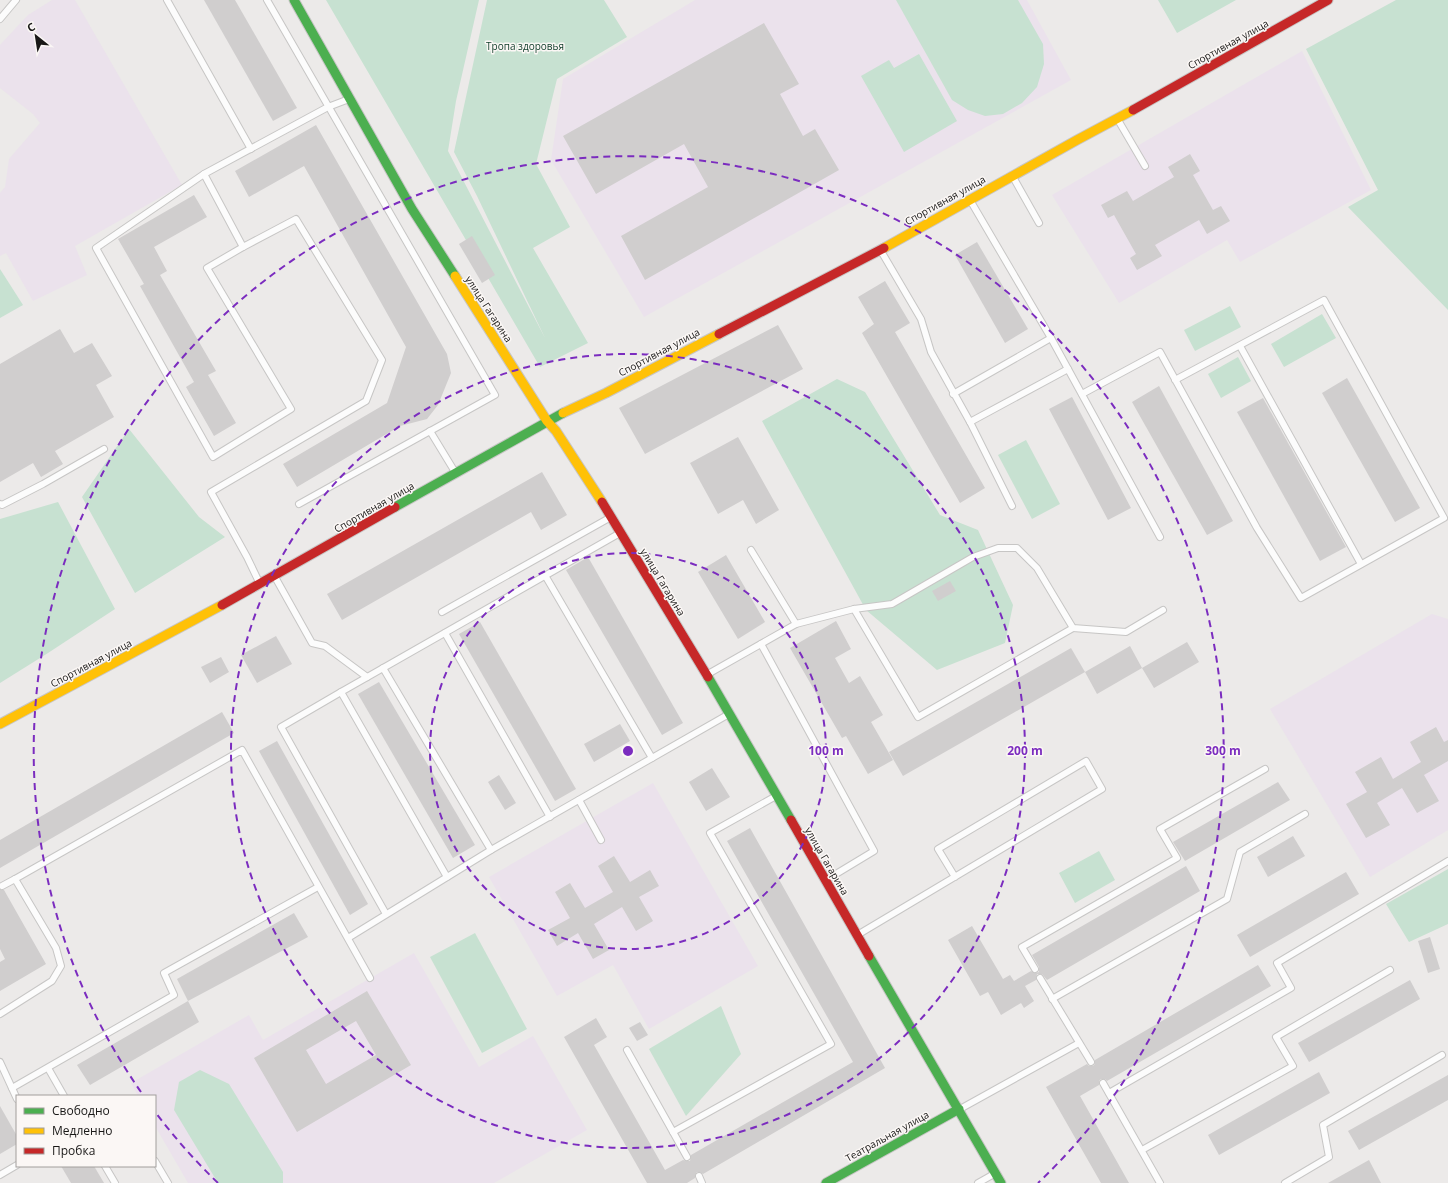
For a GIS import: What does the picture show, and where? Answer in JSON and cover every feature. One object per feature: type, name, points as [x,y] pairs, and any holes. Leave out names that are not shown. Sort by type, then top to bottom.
[{"type":"street","name":"улица Гагарина","points":[[294,0],[412,209],[611,517],[707,675],[1001,1183]]},
{"type":"street","name":"Спортивная улица","points":[[0,724],[187,625],[548,421],[606,393],[880,250],[1118,119],[1328,0]]},
{"type":"street","name":"Театральная улица","points":[[826,1183],[959,1109]]},
{"type":"lane","points":[[0,19],[16,0]]},
{"type":"lane","points":[[167,0],[251,149]]},
{"type":"lane","points":[[267,0],[495,395],[299,504]]},
{"type":"lane","points":[[260,584],[247,557],[211,492],[366,401],[382,360],[296,219],[243,247],[207,268],[291,410],[213,457],[96,248],[204,174],[328,107],[349,99]]},
{"type":"lane","points":[[1118,119],[1145,166]]},
{"type":"lane","points":[[204,174],[243,247]]},
{"type":"lane","points":[[1012,176],[1039,223]]},
{"type":"lane","points":[[969,200],[1051,338],[1160,537]]},
{"type":"lane","points":[[880,250],[921,319],[931,352],[953,394],[970,422],[1012,506]]},
{"type":"lane","points":[[1082,394],[1160,352],[1175,380],[1258,528],[1301,598],[1444,518],[1324,300],[1175,380]]},
{"type":"lane","points":[[953,394],[1051,338]]},
{"type":"lane","points":[[1240,346],[1361,564]]},
{"type":"lane","points":[[970,422],[1068,369]]},
{"type":"lane","points":[[430,431],[456,473]]},
{"type":"lane","points":[[0,504],[2,505],[43,484],[104,449]]},
{"type":"lane","points":[[442,612],[611,517]]},
{"type":"lane","points":[[386,914],[281,727],[621,533]]},
{"type":"lane","points":[[707,675],[796,624],[854,609],[892,604],[973,557],[998,548],[1017,548],[1037,568],[1073,628]]},
{"type":"lane","points":[[751,550],[796,624]]},
{"type":"lane","points":[[274,576],[312,643],[325,646],[367,677]]},
{"type":"lane","points":[[546,577],[652,758]]},
{"type":"lane","points":[[854,609],[918,716],[1073,628],[1126,632],[1163,610]]},
{"type":"lane","points":[[445,633],[550,817]]},
{"type":"lane","points":[[761,644],[874,851],[826,881]]},
{"type":"lane","points":[[383,668],[491,850]]},
{"type":"lane","points":[[341,692],[447,877]]},
{"type":"lane","points":[[348,938],[491,850],[729,714]]},
{"type":"lane","points":[[2,886],[242,750],[370,978]]},
{"type":"lane","points":[[857,935],[955,877],[1102,789],[1086,761],[938,849],[955,877]]},
{"type":"lane","points":[[1035,969],[1022,947],[1177,858],[1160,828],[1265,769]]},
{"type":"lane","points":[[673,1132],[831,1044],[710,833],[776,796]]},
{"type":"lane","points":[[579,800],[601,840]]},
{"type":"lane","points":[[1052,999],[1227,899],[1240,852],[1305,814]]},
{"type":"lane","points":[[1109,1093],[1291,988],[1277,963],[1448,862]]},
{"type":"lane","points":[[0,1014],[52,981],[61,966],[56,948],[15,879]]},
{"type":"lane","points":[[12,1088],[174,995],[164,973],[318,887]]},
{"type":"lane","points":[[1142,1150],[1293,1066],[1276,1037],[1390,970]]},
{"type":"lane","points":[[1040,978],[1091,1062]]},
{"type":"lane","points":[[959,1109],[1080,1043]]},
{"type":"lane","points":[[627,1050],[687,1157]]},
{"type":"lane","points":[[1285,1183],[1329,1157],[1323,1125],[1442,1054]]},
{"type":"lane","points":[[0,1062],[16,1097]]},
{"type":"lane","points":[[48,1068],[63,1095]]},
{"type":"lane","points":[[1103,1083],[1160,1183]]},
{"type":"lane","points":[[156,1163],[168,1183]]},
{"type":"lane","points":[[0,1175],[16,1166]]},
{"type":"lane","points":[[106,1167],[115,1183]]},
{"type":"lane","points":[[978,1183],[996,1173]]},
{"type":"lane","points":[[699,1176],[702,1183]]},
{"type":"shaded area","points":[[52,0],[75,0],[182,185],[75,246],[87,275],[33,301],[6,253],[0,256],[0,193],[5,187],[9,159],[40,123],[33,114],[0,88],[0,45],[28,15]]},
{"type":"shaded area","points":[[695,0],[1027,0],[1071,80],[644,317],[551,160],[563,79]]},
{"type":"shaded area","points":[[1302,51],[1371,190],[1240,262],[1227,240],[1119,303],[1052,195]]},
{"type":"shaded area","points":[[1432,614],[1448,619],[1448,830],[1370,877],[1270,709]]},
{"type":"shaded area","points":[[653,783],[758,966],[649,1029],[613,965],[557,996],[489,877]]},
{"type":"shaded area","points":[[414,953],[479,1067],[533,1036],[587,1130],[494,1183],[188,1183],[156,1128],[156,1095],[137,1095],[131,1083],[249,1015],[263,1040]]},
{"type":"green space","name":"Тропа здоровья","points":[[326,0],[479,0],[456,101],[448,151],[545,338],[477,196],[454,152],[487,0],[604,0],[627,37],[557,79],[536,164],[570,227],[533,248],[588,343],[540,367]]},
{"type":"green space","points":[[896,0],[1018,0],[1043,44],[1044,64],[1037,87],[1022,103],[1003,114],[985,116],[968,110],[952,100]]},
{"type":"green space","points":[[1158,0],[1236,0],[1177,33]]},
{"type":"green space","points":[[1396,0],[1448,0],[1448,310],[1348,207],[1378,190],[1306,49]]},
{"type":"green space","points":[[919,54],[957,121],[904,152],[861,76],[889,60],[894,68]]},
{"type":"green space","points":[[0,269],[23,305],[0,318]]},
{"type":"green space","points":[[1230,306],[1241,327],[1195,351],[1184,330]]},
{"type":"green space","points":[[1322,314],[1336,338],[1284,367],[1271,344]]},
{"type":"green space","points":[[1238,357],[1251,381],[1221,398],[1208,374]]},
{"type":"green space","points":[[837,379],[865,392],[940,515],[978,530],[1013,605],[1005,643],[937,670],[866,610],[762,421]]},
{"type":"green space","points":[[129,429],[199,517],[225,537],[135,593],[82,497]]},
{"type":"green space","points":[[1026,440],[1060,504],[1032,519],[998,455]]},
{"type":"green space","points":[[58,502],[115,609],[0,683],[0,519]]},
{"type":"green space","points":[[1099,851],[1115,880],[1075,903],[1059,873]]},
{"type":"green space","points":[[1448,869],[1448,924],[1409,942],[1386,904]]},
{"type":"green space","points":[[475,933],[527,1029],[482,1053],[430,957]]},
{"type":"green space","points":[[721,1006],[741,1054],[686,1116],[649,1049]]},
{"type":"green space","points":[[200,1070],[229,1084],[283,1172],[283,1183],[218,1183],[174,1110],[179,1082]]},
{"type":"building","points":[[204,0],[235,0],[297,108],[273,121]]},
{"type":"building","points":[[764,23],[799,84],[780,94],[803,136],[815,129],[839,170],[645,280],[621,236],[708,187],[684,144],[596,194],[563,136]]},
{"type":"building","points":[[316,125],[447,354],[451,373],[438,405],[427,419],[400,426],[297,487],[283,464],[387,403],[406,347],[304,166],[249,197],[235,171]]},
{"type":"building","points":[[1190,154],[1200,171],[1193,175],[1213,210],[1221,206],[1230,221],[1207,234],[1199,220],[1155,245],[1162,256],[1137,270],[1130,258],[1136,254],[1114,215],[1108,218],[1101,205],[1127,191],[1133,201],[1174,177],[1168,167]]},
{"type":"building","points":[[194,195],[207,217],[154,247],[167,271],[160,275],[216,371],[208,375],[236,423],[214,436],[186,387],[194,382],[140,286],[144,284],[118,239]]},
{"type":"building","points":[[472,236],[495,275],[482,283],[459,244]]},
{"type":"building","points":[[977,242],[1028,329],[1005,343],[955,255]]},
{"type":"building","points":[[885,281],[910,323],[895,332],[985,488],[960,503],[862,333],[874,324],[858,297]]},
{"type":"building","points":[[778,325],[803,369],[645,454],[619,408]]},
{"type":"building","points":[[60,329],[74,353],[92,343],[112,376],[96,385],[114,417],[55,451],[63,464],[41,477],[33,463],[0,482],[0,364]]},
{"type":"building","points":[[1347,378],[1420,508],[1395,522],[1322,393]]},
{"type":"building","points":[[1159,386],[1233,521],[1207,535],[1132,402]]},
{"type":"building","points":[[1072,397],[1131,508],[1108,520],[1049,409]]},
{"type":"building","points":[[1263,398],[1346,547],[1320,561],[1237,412]]},
{"type":"building","points":[[738,437],[779,510],[756,524],[743,500],[718,514],[690,463]]},
{"type":"building","points":[[542,472],[567,515],[541,530],[531,512],[342,620],[327,594]]},
{"type":"building","points":[[726,555],[765,622],[738,639],[698,572]]},
{"type":"building","points":[[588,557],[683,723],[662,735],[566,570]]},
{"type":"building","points":[[950,581],[956,591],[938,601],[932,591]]},
{"type":"building","points":[[836,621],[851,649],[835,658],[849,683],[860,676],[883,715],[871,722],[893,760],[868,774],[846,736],[842,738],[790,648]]},
{"type":"building","points":[[480,622],[576,789],[555,801],[459,634]]},
{"type":"building","points":[[276,636],[292,664],[257,683],[241,655]]},
{"type":"building","points":[[1187,642],[1199,662],[1154,688],[1142,668]]},
{"type":"building","points":[[1130,646],[1142,668],[1097,694],[1085,672]]},
{"type":"building","points":[[1071,648],[1085,672],[903,776],[889,752]]},
{"type":"building","points":[[221,657],[229,672],[210,683],[201,667]]},
{"type":"building","points":[[379,682],[475,845],[453,858],[358,694]]},
{"type":"building","points":[[222,712],[234,733],[0,868],[0,840]]},
{"type":"building","points":[[620,724],[630,741],[594,762],[584,744]]},
{"type":"building","points":[[1436,727],[1444,742],[1448,740],[1448,761],[1424,775],[1439,801],[1417,813],[1402,788],[1377,803],[1390,825],[1366,838],[1346,804],[1367,792],[1355,772],[1381,757],[1393,779],[1421,762],[1410,742]]},
{"type":"building","points":[[277,741],[368,904],[350,915],[259,751]]},
{"type":"building","points":[[712,768],[730,797],[706,811],[689,782]]},
{"type":"building","points":[[499,775],[516,803],[505,810],[488,782]]},
{"type":"building","points":[[1278,782],[1290,800],[1185,861],[1173,842]]},
{"type":"building","points":[[750,828],[885,1068],[703,1174],[697,1172],[695,1178],[687,1183],[647,1183],[564,1037],[596,1018],[607,1037],[594,1045],[665,1170],[683,1160],[690,1161],[691,1155],[853,1062],[727,841]]},
{"type":"building","points":[[1293,836],[1305,856],[1268,877],[1257,857]]},
{"type":"building","points":[[614,856],[630,882],[650,870],[659,886],[639,897],[653,921],[636,931],[622,907],[594,924],[609,950],[593,959],[578,933],[557,946],[548,930],[570,918],[555,892],[570,883],[585,908],[613,892],[598,866]]},
{"type":"building","points":[[1186,866],[1200,891],[1047,980],[1042,974],[1037,974],[1036,980],[1025,986],[1034,1001],[1024,1008],[1021,1003],[1001,1015],[988,992],[980,996],[948,940],[972,926],[1003,979],[1010,975],[1014,981],[1031,971],[1035,973],[1039,972],[1039,967],[1032,955]]},
{"type":"building","points":[[1346,872],[1359,894],[1250,957],[1237,935]]},
{"type":"building","points":[[0,890],[4,890],[46,964],[0,991],[0,962],[5,959],[0,949]]},
{"type":"building","points":[[294,913],[308,937],[188,1001],[177,979]]},
{"type":"building","points":[[1430,937],[1440,969],[1428,973],[1418,941]]},
{"type":"building","points":[[1258,965],[1271,986],[1107,1081],[1105,1079],[1101,1079],[1099,1081],[1099,1085],[1080,1096],[1129,1183],[1101,1183],[1046,1087],[1087,1064],[1089,1066],[1093,1066],[1095,1064],[1095,1060]]},
{"type":"building","points":[[1410,980],[1420,999],[1309,1062],[1298,1043]]},
{"type":"building","points":[[367,991],[411,1065],[297,1132],[254,1058]],"holes":[[[356,1021],[376,1055],[326,1084],[306,1050]]]},
{"type":"building","points":[[188,1001],[199,1022],[90,1085],[77,1065]]},
{"type":"building","points":[[640,1022],[648,1035],[637,1041],[629,1028]]},
{"type":"building","points":[[1319,1072],[1330,1093],[1219,1155],[1208,1135]]},
{"type":"building","points":[[1448,1075],[1448,1100],[1359,1150],[1348,1131]]},
{"type":"building","points":[[0,1106],[16,1134],[16,1145],[0,1154]]},
{"type":"building","points":[[1369,1160],[1381,1183],[1328,1183]]},
{"type":"building","points":[[62,1167],[95,1167],[104,1183],[71,1183]]},
{"type":"traffic: fast","points":[[294,0],[412,209],[455,276]]},
{"type":"traffic: fast","points":[[395,507],[563,413]]},
{"type":"traffic: fast","points":[[708,677],[791,820]]},
{"type":"traffic: fast","points":[[869,956],[1001,1183]]},
{"type":"traffic: fast","points":[[826,1183],[959,1109]]},
{"type":"traffic: slow","points":[[884,248],[1133,110]]},
{"type":"traffic: slow","points":[[455,276],[547,421],[556,431],[602,502]]},
{"type":"traffic: slow","points":[[563,413],[606,393],[719,334]]},
{"type":"traffic: slow","points":[[0,724],[222,605]]},
{"type":"traffic: jam","points":[[1133,110],[1328,0]]},
{"type":"traffic: jam","points":[[719,334],[884,248]]},
{"type":"traffic: jam","points":[[602,502],[708,677]]},
{"type":"traffic: jam","points":[[222,605],[395,507]]},
{"type":"traffic: jam","points":[[791,820],[869,956]]}]
